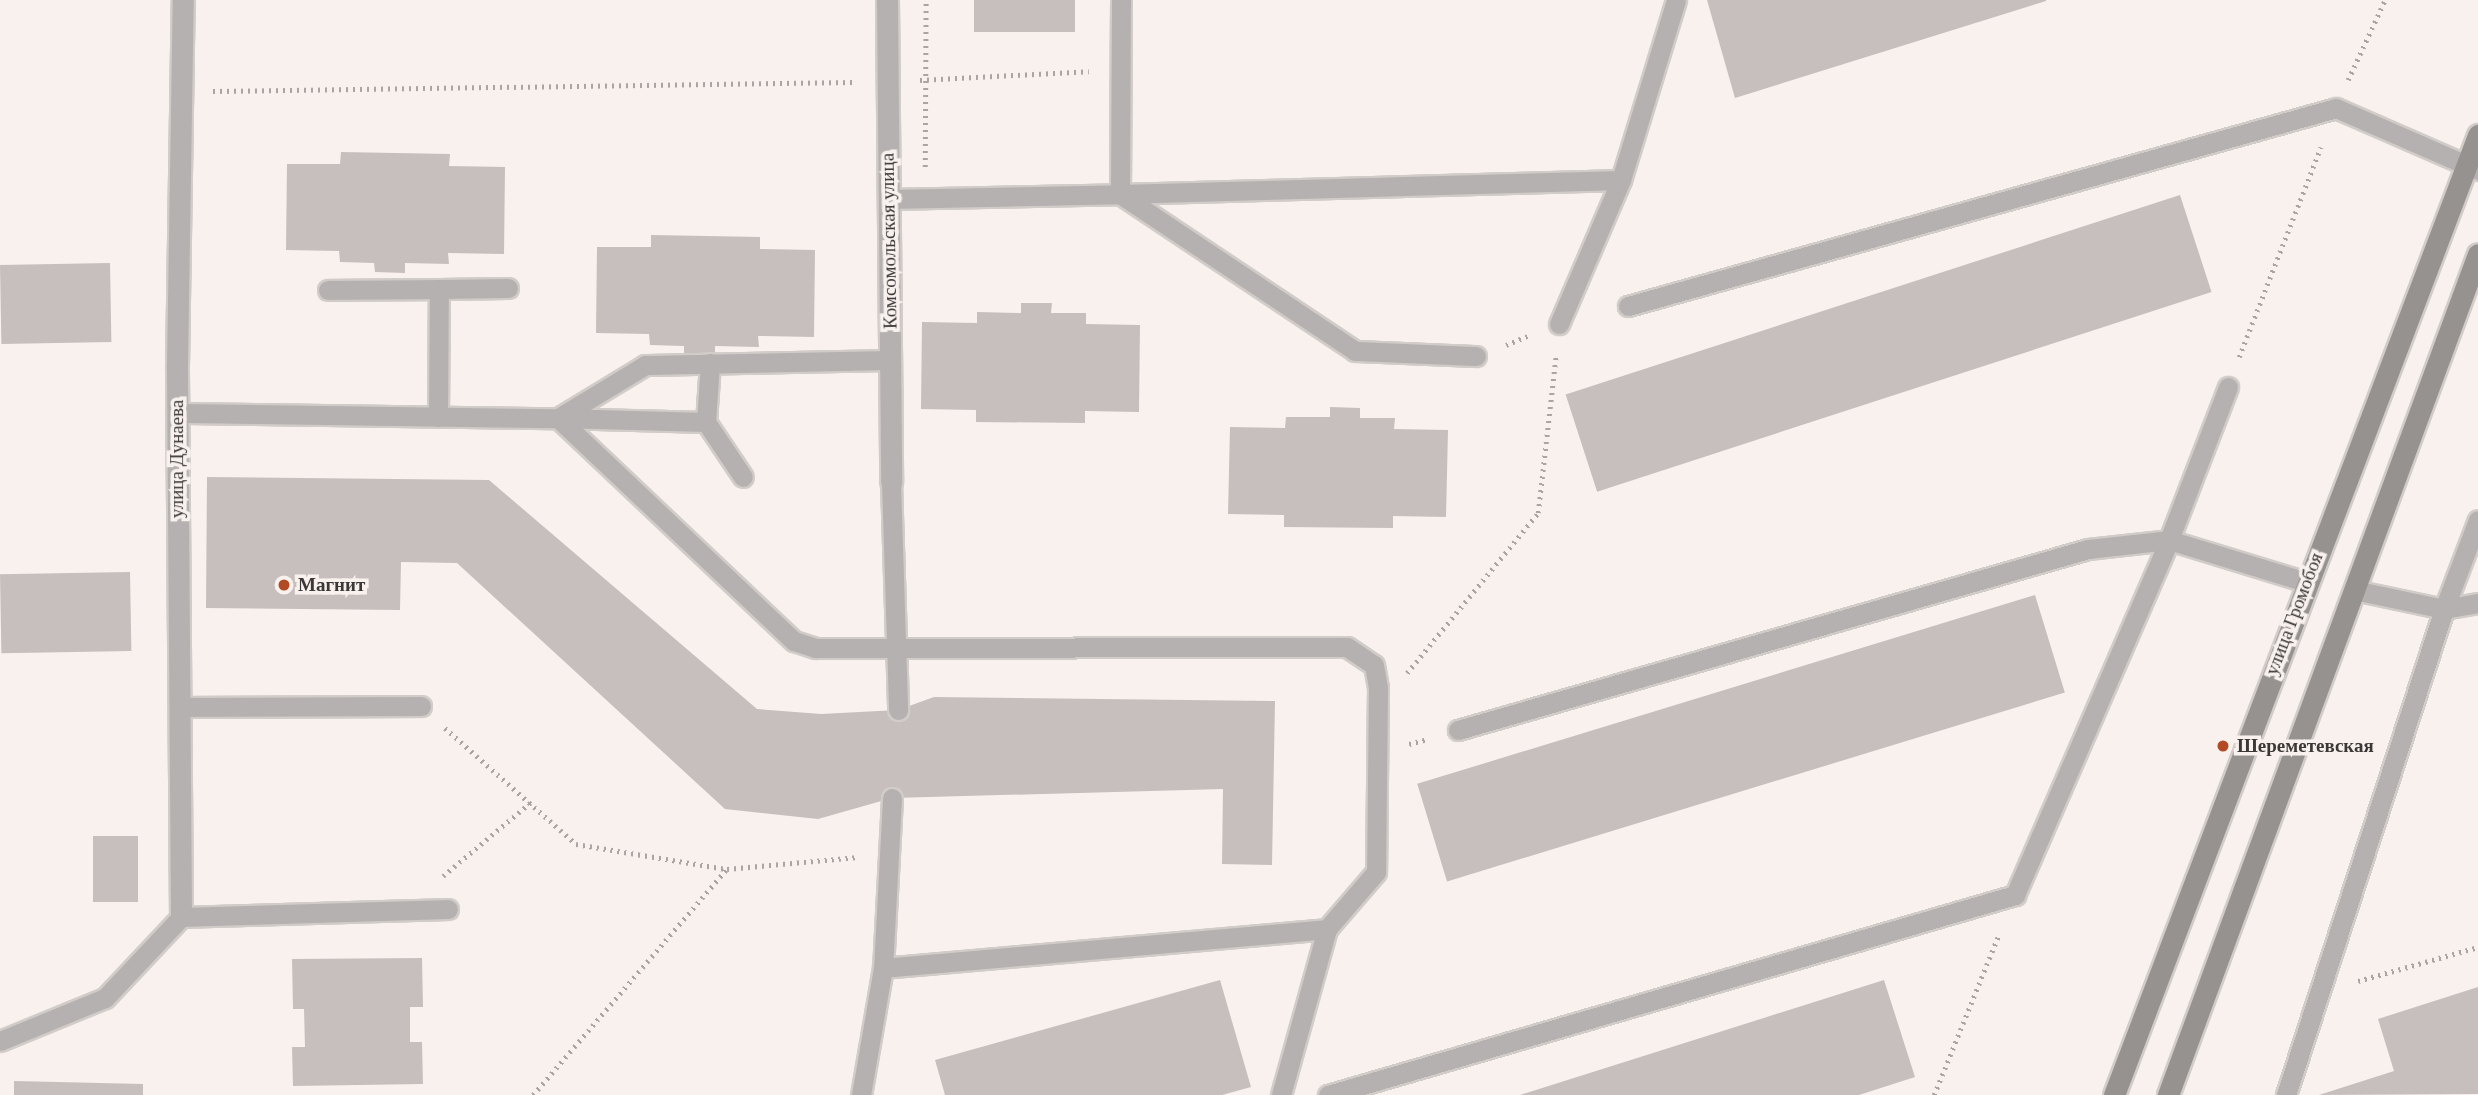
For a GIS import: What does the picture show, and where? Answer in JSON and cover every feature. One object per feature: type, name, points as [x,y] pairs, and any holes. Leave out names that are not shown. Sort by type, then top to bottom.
[{"type":"main road","name":"улица Громобоя","points":[[2114,1095],[2306,582],[2472,167],[2478,135]]},
{"type":"main road","points":[[2168,1095],[2478,254]]},
{"type":"street","name":"улица Дунаева","points":[[181,917],[178,413],[184,91],[183,0]]},
{"type":"street","name":"Комсомольская улица","points":[[887,0],[891,482]]},
{"type":"lane","points":[[1120,194],[1121,0]]},
{"type":"lane","points":[[1559,324],[1621,180],[1676,0]]},
{"type":"lane","points":[[1628,306],[2336,108],[2472,167]]},
{"type":"lane","points":[[888,199],[1621,180]]},
{"type":"lane","points":[[1120,194],[1355,351],[1475,356]]},
{"type":"lane","points":[[328,289],[508,288]]},
{"type":"lane","points":[[438,417],[439,289]]},
{"type":"lane","points":[[558,418],[645,365],[891,360]]},
{"type":"lane","points":[[710,363],[706,422],[743,477]]},
{"type":"lane","points":[[1328,1095],[2015,895],[2169,540],[2228,387]]},
{"type":"lane","points":[[178,413],[706,422]]},
{"type":"lane","points":[[558,418],[794,641],[816,648],[1347,647],[1374,665],[1378,709],[1376,872],[1327,929],[1281,1095]]},
{"type":"lane","points":[[891,482],[898,709]]},
{"type":"lane","points":[[2286,1095],[2444,609],[2478,520]]},
{"type":"lane","points":[[1458,730],[2088,550],[2169,540],[2306,582]]},
{"type":"lane","points":[[2354,590],[2444,609],[2478,603]]},
{"type":"lane","points":[[179,707],[421,706]]},
{"type":"lane","points":[[861,1095],[883,968],[892,854],[892,798]]},
{"type":"lane","points":[[0,1041],[105,998],[181,917],[448,909]]},
{"type":"lane","points":[[883,968],[1327,929]]},
{"type":"path","points":[[925,200],[926,0]]},
{"type":"path","points":[[2228,387],[2336,108],[2385,0]]},
{"type":"path","points":[[184,91],[887,82],[1119,69]]},
{"type":"path","points":[[1378,709],[1538,513],[1559,324],[1475,356]]},
{"type":"path","points":[[421,706],[576,844],[727,869],[892,854]]},
{"type":"path","points":[[1378,752],[1458,730]]},
{"type":"path","points":[[402,910],[530,803]]},
{"type":"path","points":[[533,1095],[727,869]]},
{"type":"path","points":[[1934,1095],[2015,895]]},
{"type":"path","points":[[2320,990],[2478,947]]},
{"type":"building","points":[[974,0],[1075,0],[1075,32],[974,32]]},
{"type":"building","points":[[1707,0],[2046,0],[2046,1],[1735,98]]},
{"type":"building","points":[[341,152],[450,154],[449,166],[505,167],[504,254],[448,253],[449,264],[405,263],[405,273],[375,272],[374,263],[340,262],[339,251],[286,250],[287,164],[340,164]]},
{"type":"building","points":[[2180,195],[2212,292],[1597,492],[1566,395]]},
{"type":"building","points":[[651,235],[760,237],[760,249],[815,250],[814,337],[758,336],[759,347],[715,346],[715,356],[684,355],[684,346],[650,345],[649,334],[596,333],[597,247],[651,247]]},
{"type":"building","points":[[110,263],[111,342],[1,344],[0,265]]},
{"type":"building","points":[[1021,303],[1052,303],[1051,313],[1086,313],[1086,324],[1140,325],[1139,412],[1085,411],[1085,423],[976,422],[976,410],[921,409],[922,322],[977,323],[977,312],[1021,313]]},
{"type":"building","points":[[1330,407],[1360,408],[1360,418],[1395,418],[1394,429],[1448,430],[1446,517],[1393,516],[1393,528],[1284,527],[1284,515],[1228,514],[1230,427],[1285,428],[1286,417],[1330,417]]},
{"type":"building","points":[[207,477],[489,480],[757,709],[821,714],[898,710],[934,697],[1275,701],[1272,865],[1222,864],[1223,789],[892,798],[818,819],[725,809],[457,563],[401,562],[400,610],[206,608]]},
{"type":"building","points":[[130,572],[131,651],[1,653],[0,574]]},
{"type":"building","points":[[2035,595],[2065,693],[1447,881],[1417,784]]},
{"type":"building","points":[[93,836],[138,836],[138,902],[93,902]]},
{"type":"building","points":[[422,958],[423,1007],[410,1007],[410,1042],[422,1042],[423,1084],[293,1086],[292,1047],[305,1047],[304,1009],[293,1009],[292,959]]},
{"type":"building","points":[[1220,980],[1251,1087],[1222,1095],[945,1095],[935,1060]]},
{"type":"building","points":[[1884,980],[1915,1077],[1859,1095],[1520,1095]]},
{"type":"building","points":[[2478,987],[2478,1094],[2319,1095],[2394,1071],[2378,1019]]},
{"type":"building","points":[[14,1081],[143,1084],[143,1095],[14,1095]]},
{"type":"place","name":"Магнит","points":[[284,585]]},
{"type":"place","name":"Шереметевская","points":[[2223,746]]}]
